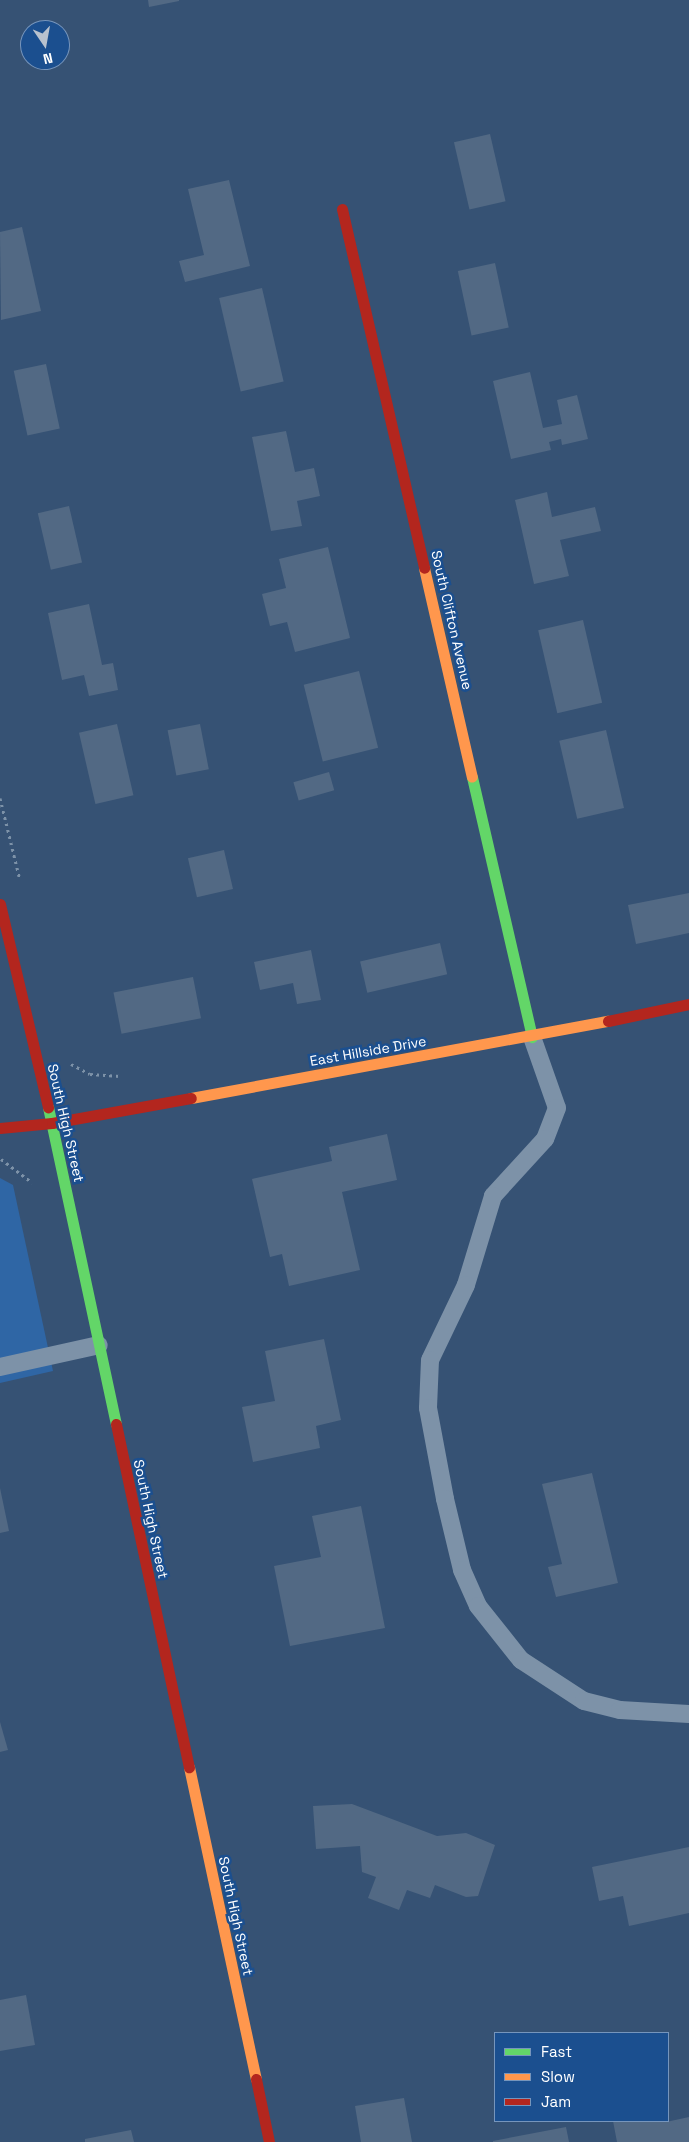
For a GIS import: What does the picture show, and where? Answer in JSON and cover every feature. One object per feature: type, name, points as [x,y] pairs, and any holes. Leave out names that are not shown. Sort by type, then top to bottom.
[{"type":"street","name":"South Clifton Avenue","points":[[342,209],[532,1037]]},
{"type":"street","name":"South High Street","points":[[0,904],[52,1123],[269,2142]]},
{"type":"street","name":"East Hillside Drive","points":[[0,1128],[52,1123],[532,1037],[689,1004]]},
{"type":"lane","points":[[532,1037],[557,1108],[545,1139],[493,1196],[466,1285],[430,1360],[426,1384],[428,1408],[444,1499],[462,1570],[478,1606],[521,1660],[584,1700],[620,1710],[689,1714]]},
{"type":"lane","points":[[0,1366],[99,1345]]},
{"type":"path","points":[[0,798],[21,885]]},
{"type":"path","points":[[68,1062],[90,1074],[128,1075]]},
{"type":"shaded area","points":[[0,1178],[13,1185],[53,1371],[0,1383]]},
{"type":"building","points":[[148,0],[179,0],[179,1],[149,7]]},
{"type":"building","points":[[490,134],[506,201],[469,210],[454,142]]},
{"type":"building","points":[[229,180],[250,266],[185,282],[179,261],[204,255],[188,189]]},
{"type":"building","points":[[22,227],[41,311],[1,320],[0,232]]},
{"type":"building","points":[[495,263],[509,328],[472,335],[458,271]]},
{"type":"building","points":[[262,288],[284,382],[241,391],[219,298]]},
{"type":"building","points":[[46,364],[60,429],[27,435],[14,371]]},
{"type":"building","points":[[530,372],[543,428],[562,424],[557,400],[577,395],[588,439],[562,445],[561,439],[549,442],[551,450],[511,459],[493,381]]},
{"type":"building","points":[[286,431],[295,472],[314,468],[320,496],[297,501],[302,526],[271,531],[252,437]]},
{"type":"building","points":[[547,492],[552,517],[595,507],[601,531],[560,540],[569,576],[534,584],[515,500]]},
{"type":"building","points":[[69,506],[82,563],[51,570],[38,513]]},
{"type":"building","points":[[328,547],[350,638],[295,652],[287,622],[270,626],[262,594],[286,588],[279,559]]},
{"type":"building","points":[[89,604],[102,665],[113,663],[118,690],[89,696],[84,675],[62,680],[48,613]]},
{"type":"building","points":[[583,620],[602,703],[557,713],[538,630]]},
{"type":"building","points":[[359,671],[378,748],[323,761],[304,685]]},
{"type":"building","points":[[117,724],[133,795],[95,804],[79,733]]},
{"type":"building","points":[[200,724],[209,769],[176,775],[168,730]]},
{"type":"building","points":[[606,730],[624,808],[577,819],[559,741]]},
{"type":"building","points":[[329,772],[334,790],[299,800],[293,782]]},
{"type":"building","points":[[224,850],[233,889],[197,897],[188,858]]},
{"type":"building","points":[[689,893],[689,933],[636,944],[628,905]]},
{"type":"building","points":[[440,943],[447,974],[367,993],[360,961]]},
{"type":"building","points":[[311,950],[321,1000],[297,1004],[293,983],[260,990],[254,962]]},
{"type":"building","points":[[193,977],[201,1018],[122,1034],[113,992]]},
{"type":"building","points":[[387,1134],[397,1180],[342,1192],[360,1270],[289,1286],[282,1254],[270,1257],[252,1179],[332,1161],[329,1147]]},
{"type":"building","points":[[324,1339],[341,1420],[316,1426],[320,1448],[253,1462],[242,1407],[275,1401],[265,1351]]},
{"type":"building","points":[[592,1473],[618,1583],[556,1597],[548,1567],[562,1564],[542,1484]]},
{"type":"building","points":[[0,1488],[9,1531],[0,1533]]},
{"type":"building","points":[[361,1506],[385,1628],[290,1646],[274,1566],[321,1557],[312,1516]]},
{"type":"building","points":[[0,1722],[8,1750],[0,1752]]},
{"type":"building","points":[[352,1804],[437,1836],[466,1833],[495,1845],[478,1896],[466,1897],[435,1885],[430,1898],[407,1890],[399,1910],[368,1898],[376,1877],[362,1872],[360,1846],[316,1849],[313,1806]]},
{"type":"building","points":[[689,1847],[689,1913],[629,1926],[623,1896],[599,1901],[592,1867]]},
{"type":"building","points":[[26,1995],[35,2045],[0,2051],[0,2000]]},
{"type":"building","points":[[404,2098],[412,2142],[361,2142],[355,2106]]},
{"type":"building","points":[[689,2117],[689,2142],[617,2142],[613,2122],[669,2121]]},
{"type":"building","points":[[566,2127],[569,2142],[493,2142],[493,2141]]},
{"type":"building","points":[[131,2130],[134,2142],[85,2142],[85,2139]]},
{"type":"traffic: fast","points":[[472,777],[532,1037]]},
{"type":"traffic: fast","points":[[48,1107],[116,1424]]},
{"type":"traffic: slow","points":[[424,568],[472,777]]},
{"type":"traffic: slow","points":[[191,1098],[608,1021]]},
{"type":"traffic: slow","points":[[189,1767],[256,2079]]},
{"type":"traffic: jam","points":[[342,209],[424,568]]},
{"type":"traffic: jam","points":[[0,904],[48,1107]]},
{"type":"traffic: jam","points":[[608,1021],[689,1004]]},
{"type":"traffic: jam","points":[[0,1128],[52,1123],[191,1098]]},
{"type":"traffic: jam","points":[[116,1424],[189,1767]]},
{"type":"traffic: jam","points":[[256,2079],[269,2142]]}]
